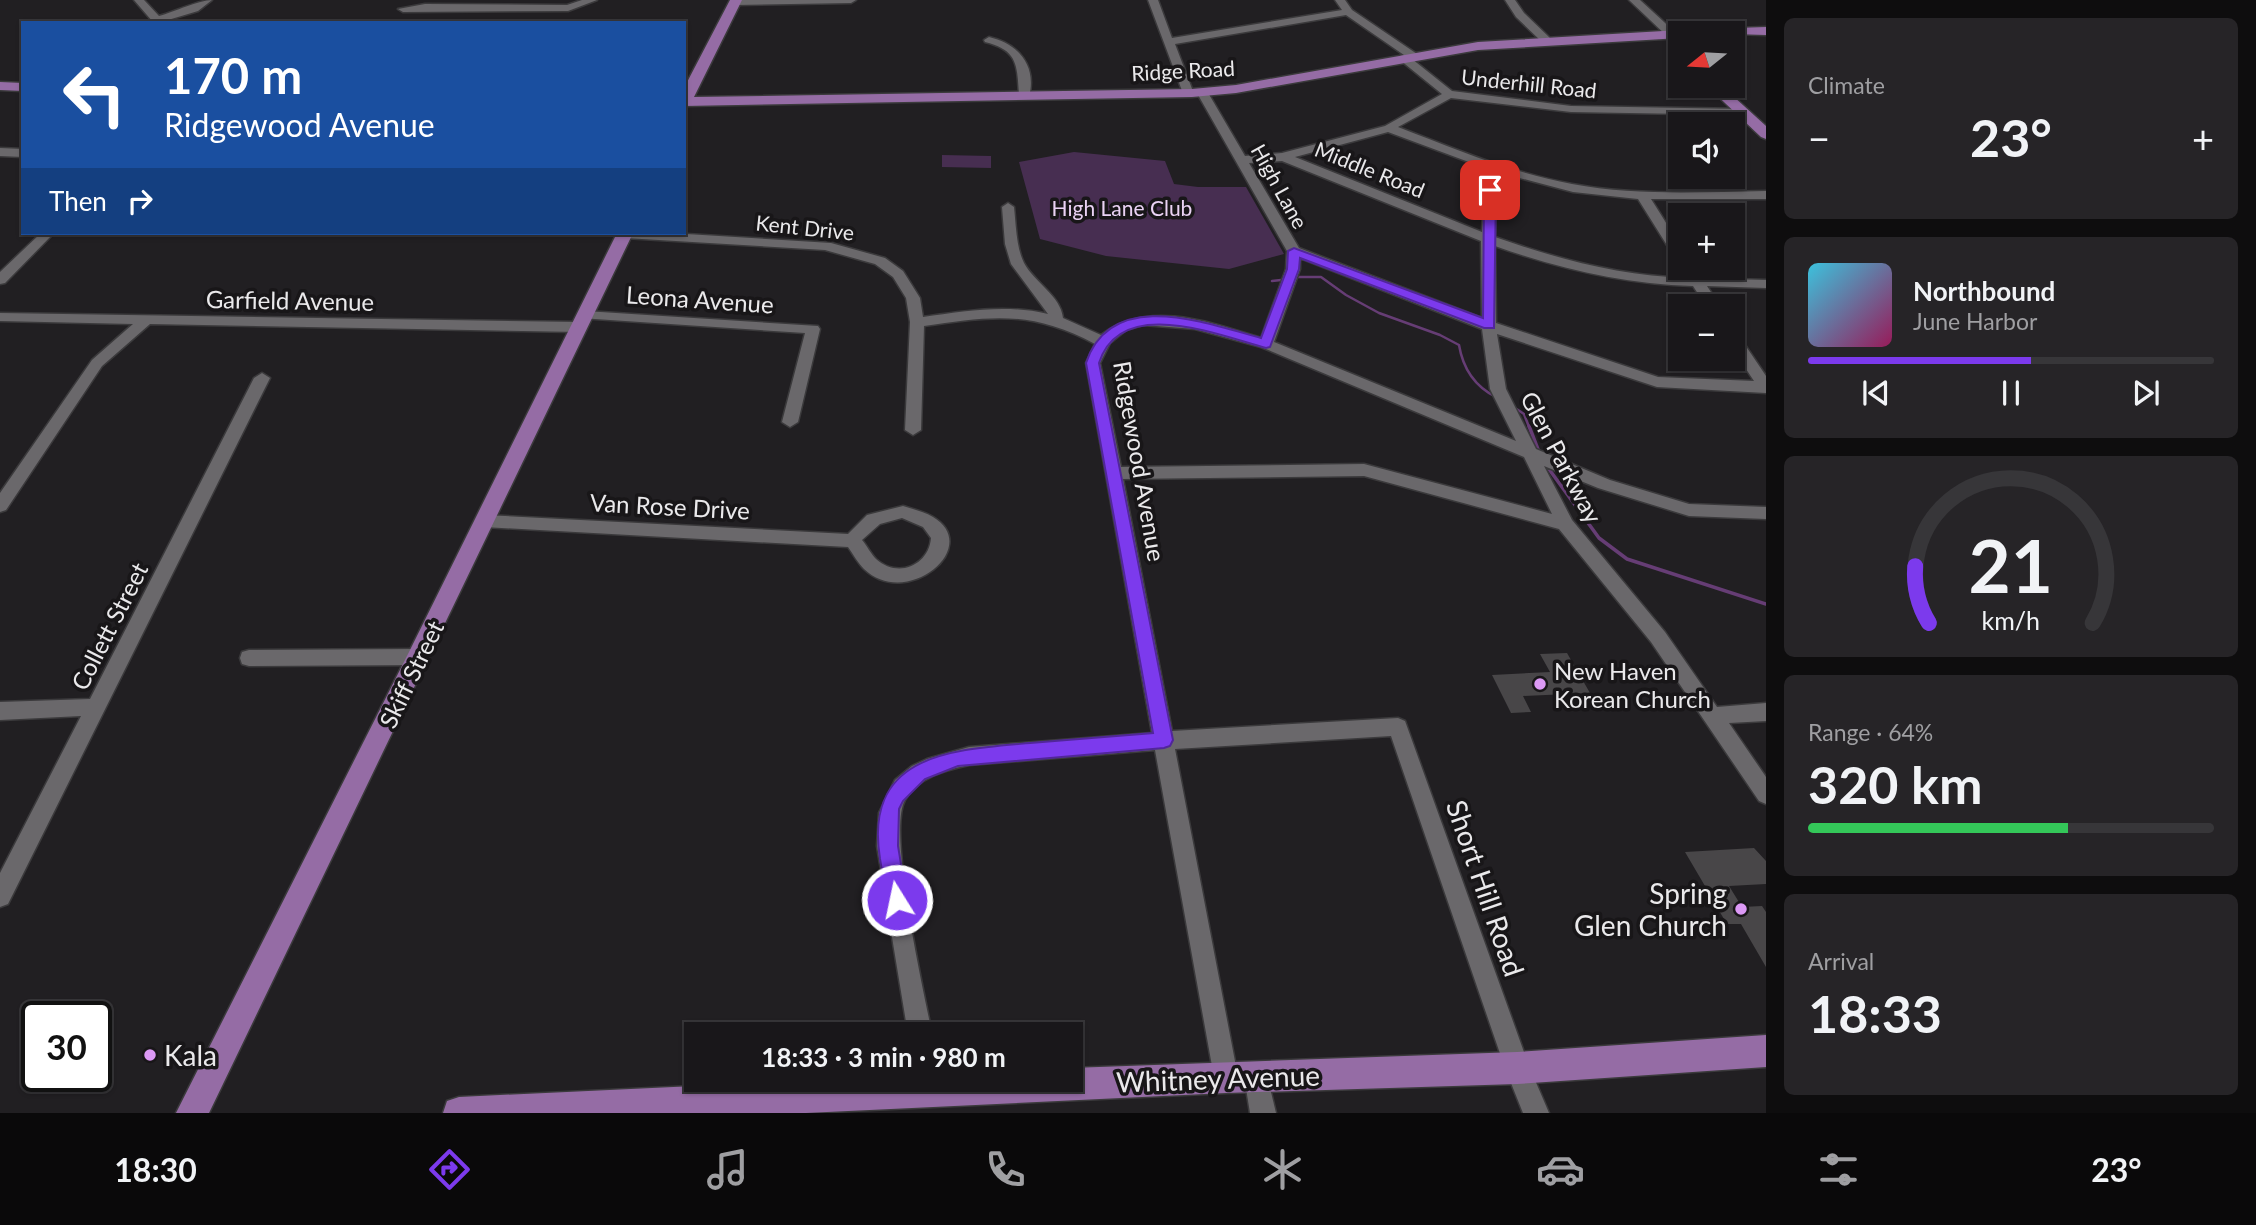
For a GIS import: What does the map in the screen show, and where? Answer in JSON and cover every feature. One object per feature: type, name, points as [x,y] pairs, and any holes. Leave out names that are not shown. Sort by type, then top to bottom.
[{"type":"main road","points":[[686,98],[735,1]]},
{"type":"main road","points":[[1745,32],[1766,31]]},
{"type":"main road","name":"Ridge Road","points":[[686,102],[1196,93],[1478,46],[1546,40],[1668,38]]},
{"type":"main road","points":[[0,86],[21,87]]},
{"type":"main road","points":[[1727,98],[1743,112]]},
{"type":"main road","points":[[1745,114],[1766,134]]},
{"type":"main road","name":"Skiff Street","points":[[192,1113],[419,657],[624,235]]},
{"type":"main road","name":"Whitney Avenue","points":[[1083,1081],[1517,1068],[1766,1051]]},
{"type":"main road","name":"Whitney Avenue","points":[[459,1113],[812,1092]]},
{"type":"street","points":[[139,0],[152,21],[195,9],[207,0]]},
{"type":"street","points":[[402,9],[568,8],[592,0]]},
{"type":"street","points":[[735,1],[851,0]]},
{"type":"street","name":"High Lane","points":[[1153,0],[1167,42],[1196,93],[1243,160],[1294,251],[1293,269],[1266,344]]},
{"type":"street","points":[[1340,0],[1348,12],[1409,57],[1449,94]]},
{"type":"street","points":[[1510,0],[1520,15],[1546,40]]},
{"type":"street","points":[[1634,0],[1668,35]]},
{"type":"street","points":[[1167,42],[1348,12]]},
{"type":"street","points":[[989,40],[1008,45],[1018,53],[1025,95]]},
{"type":"street","name":"Underhill Road","points":[[1283,157],[1389,128],[1449,94],[1571,110],[1743,112]]},
{"type":"street","points":[[1389,128],[1491,166],[1573,188],[1642,195],[1766,195]]},
{"type":"street","points":[[0,163],[11,153]]},
{"type":"street","name":"Middle Road","points":[[1243,160],[1283,157],[1488,239],[1551,261],[1597,272],[1660,281],[1766,284]]},
{"type":"street","name":"Glen Parkway","points":[[1491,166],[1489,326],[1498,389],[1565,524],[1658,637],[1766,794]]},
{"type":"street","points":[[1642,195],[1668,236]]},
{"type":"street","points":[[1008,207],[1011,237],[1018,264],[1055,310],[1056,318]]},
{"type":"street","points":[[0,280],[46,235]]},
{"type":"street","name":"Kent Drive","points":[[656,235],[826,246],[870,256],[898,274],[914,298],[917,322],[913,430]]},
{"type":"street","points":[[1294,251],[1489,326],[1657,382],[1766,388]]},
{"type":"street","points":[[1697,282],[1705,294]]},
{"type":"street","points":[[917,322],[1021,312],[1056,318],[1102,342]]},
{"type":"street","name":"Garfield Avenue","points":[[0,317],[582,321]]},
{"type":"street","points":[[0,506],[97,363],[146,320]]},
{"type":"street","name":"Ridgewood Avenue","points":[[1263,1113],[1241,1076],[1164,740],[1093,363],[1102,342],[1126,326],[1169,320],[1211,328],[1266,344],[1604,484],[1689,510],[1766,513]]},
{"type":"street","name":"Leona Avenue","points":[[582,321],[813,329],[790,422]]},
{"type":"street","points":[[1745,356],[1766,388]]},
{"type":"street","name":"Collett Street","points":[[0,896],[262,378]]},
{"type":"street","points":[[1115,473],[1364,470],[1565,524]]},
{"type":"street","points":[[903,512],[918,515],[931,523],[939,533],[942,546],[938,558],[928,568],[897,576],[881,572],[868,564],[853,541],[858,531],[873,519],[887,513],[903,512]]},
{"type":"street","name":"Van Rose Drive","points":[[484,521],[853,541]]},
{"type":"street","points":[[249,658],[419,657]]},
{"type":"street","points":[[0,711],[96,707]]},
{"type":"street","points":[[1713,716],[1766,712]]},
{"type":"street","name":"Short Hill Road","points":[[1164,740],[1398,727],[1517,1068],[1536,1113]]},
{"type":"street","points":[[918,1022],[888,846],[890,809],[895,795],[906,783],[936,764],[957,758],[1164,740]]},
{"type":"green space","name":"High Lane Club","points":[[1074,152],[1165,161],[1174,184],[1246,187],[1284,254],[1229,269],[1106,256],[1040,239],[1019,162]]},
{"type":"green space","points":[[942,155],[991,156],[991,168],[942,167]]},
{"type":"building","name":"New Haven Korean Church","points":[[1567,653],[1590,693],[1523,696],[1531,712],[1511,713],[1492,675],[1550,672],[1540,654]]},
{"type":"building","name":"Spring Glen Church","points":[[1754,848],[1766,861],[1766,884],[1729,886],[1742,907],[1762,906],[1766,912],[1766,967],[1741,924],[1727,924],[1715,904],[1702,905],[1692,887],[1705,886],[1685,852]]},
{"type":"waterway","points":[[1298,277],[1321,277],[1346,295],[1379,313],[1440,335],[1459,345],[1463,362],[1471,376],[1482,388],[1496,397]]},
{"type":"waterway","points":[[1272,281],[1281,280]]},
{"type":"waterway","points":[[1512,406],[1524,414],[1529,427]]},
{"type":"waterway","points":[[1529,426],[1539,452]]},
{"type":"waterway","points":[[1546,465],[1599,538],[1627,559],[1766,604]]},
{"type":"place","name":"New Haven Korean Church","points":[[1540,684]]},
{"type":"place","name":"Spring Glen Church","points":[[1741,909]]},
{"type":"place","name":"Kala","points":[[150,1055]]},
{"type":"route","points":[[897,900],[887,827],[895,795],[918,773],[957,758],[1164,740],[1093,363],[1098,346],[1115,331],[1152,320],[1190,323],[1266,344],[1293,269],[1294,251],[1489,326],[1490,190]]}]
